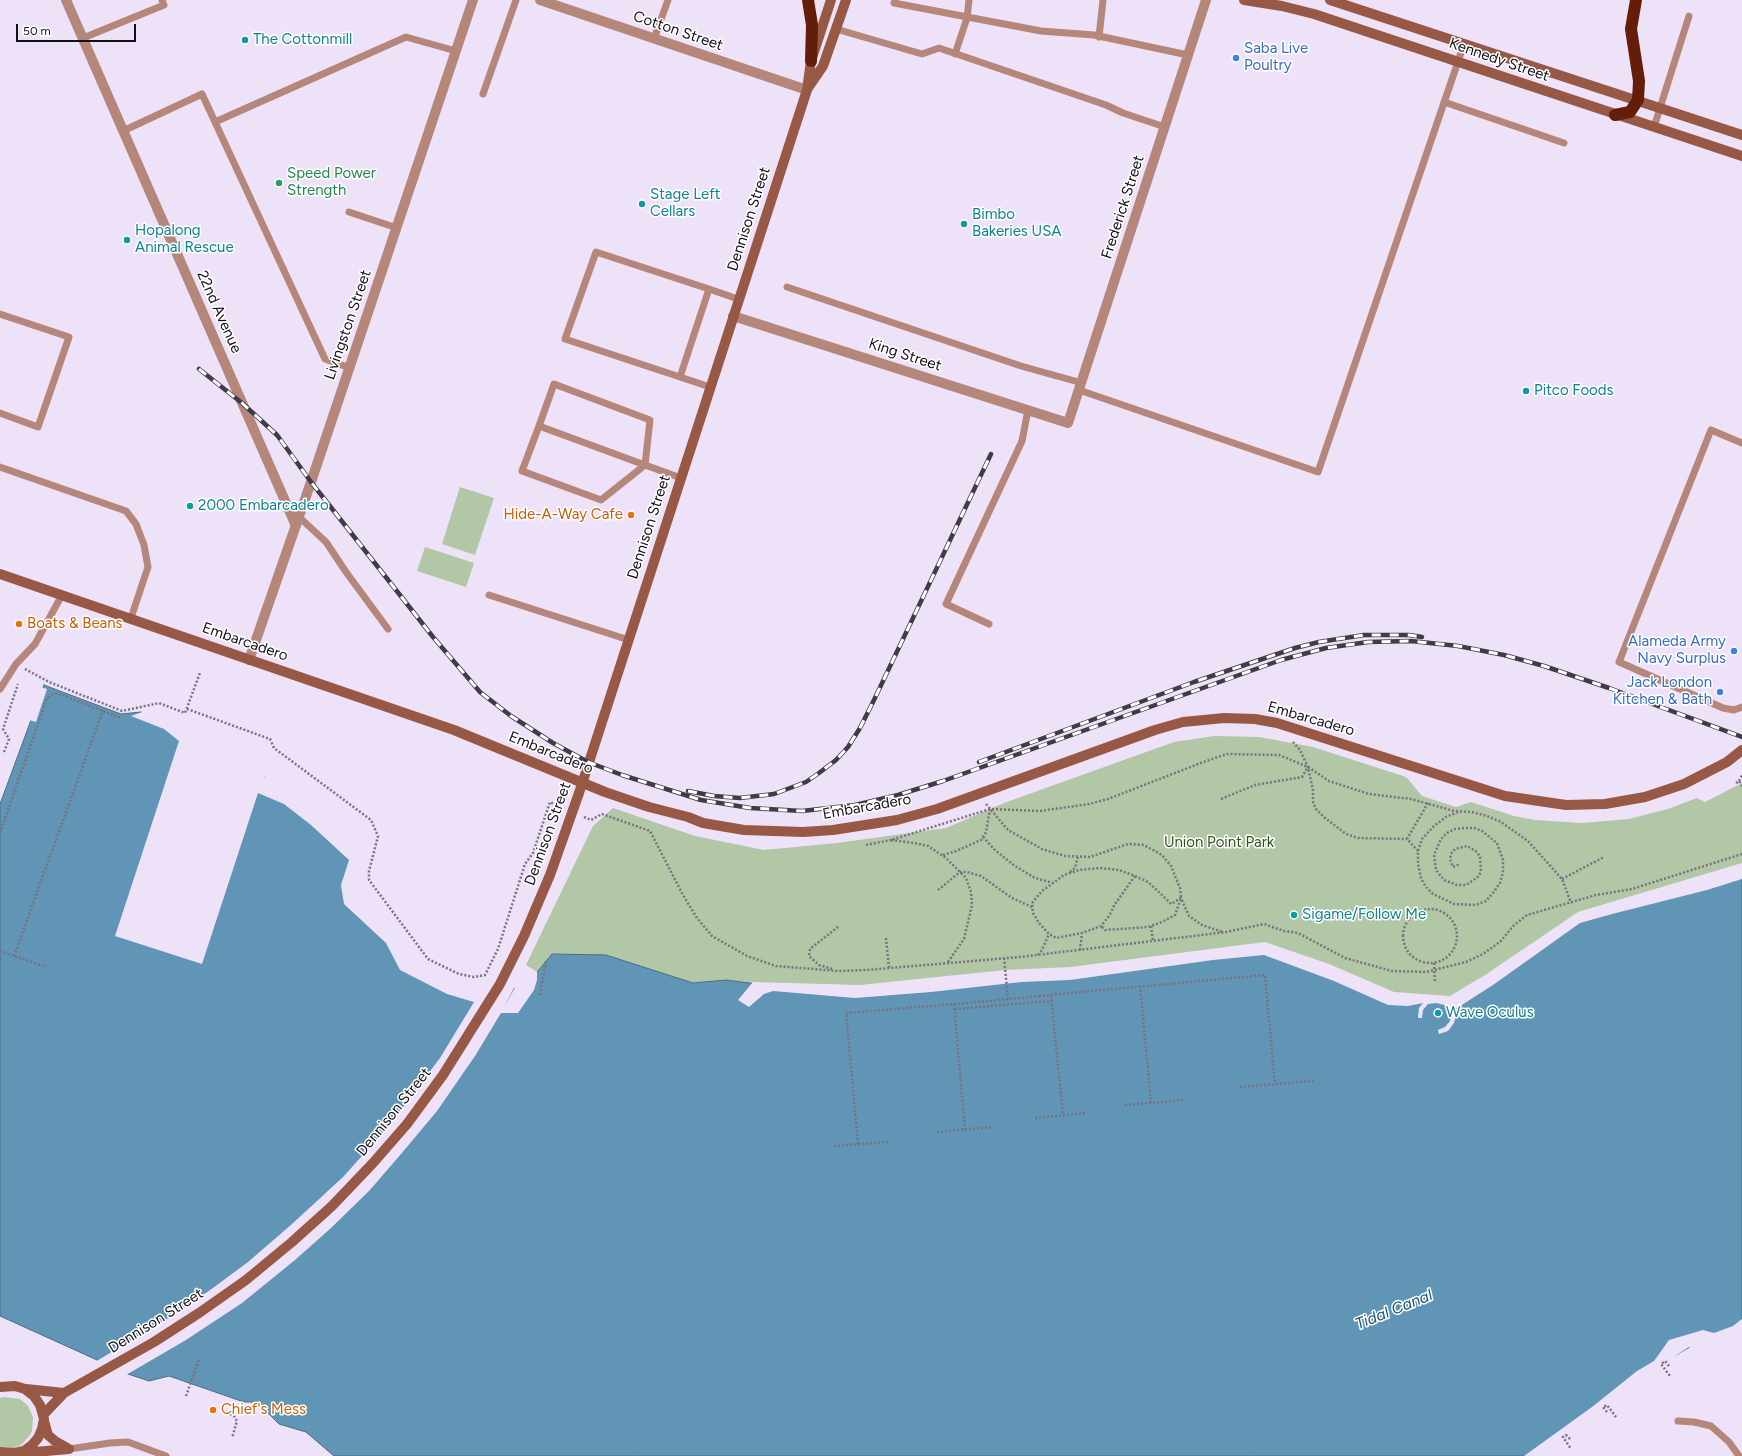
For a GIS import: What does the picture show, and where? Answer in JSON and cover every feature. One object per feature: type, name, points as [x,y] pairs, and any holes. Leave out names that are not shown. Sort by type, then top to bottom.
[{"type":"highway","points":[[808,0],[812,25],[811,61]]},
{"type":"highway","points":[[1615,115],[1630,112],[1638,100],[1639,81],[1631,29],[1636,0]]},
{"type":"main road","name":"Dennison Street","points":[[43,1417],[64,1393],[154,1342],[200,1313],[246,1280],[332,1206],[390,1144],[443,1075],[500,984],[524,936],[550,874],[582,782],[738,298],[807,90],[811,61],[831,0]]},
{"type":"main road","name":"Dennison Street","points":[[807,90],[823,66],[846,0]]},
{"type":"main road","name":"Kennedy Street","points":[[1244,0],[1282,6],[1314,14],[1742,156]]},
{"type":"main road","name":"Kennedy Street","points":[[1330,0],[1742,135]]},
{"type":"main road","name":"Embarcadero","points":[[0,574],[454,730],[605,792],[703,823],[744,830],[803,832],[833,830],[897,820],[937,809],[1155,730],[1184,722],[1224,718],[1255,719],[1277,723],[1505,796],[1566,805],[1605,804],[1645,797],[1684,784],[1727,762],[1742,750]]},
{"type":"main road","points":[[0,1387],[15,1386],[25,1389],[64,1393]]},
{"type":"main road","points":[[25,1389],[34,1396],[40,1405],[48,1435],[69,1449]]},
{"type":"main road","points":[[0,1452],[14,1454],[28,1448],[38,1438],[42,1429],[43,1417]]},
{"type":"main road","points":[[0,1456],[69,1449]]},
{"type":"street","name":"22nd Avenue","points":[[66,0],[297,522]]},
{"type":"street","name":"Livingston Street","points":[[249,660],[350,368],[473,0]]},
{"type":"street","name":"Cotton Street","points":[[540,0],[807,90]]},
{"type":"street","name":"Frederick Street","points":[[1068,423],[1206,0]]},
{"type":"street","name":"King Street","points":[[733,316],[1068,423]]},
{"type":"lane","points":[[83,38],[164,5],[162,0]]},
{"type":"lane","points":[[483,94],[516,0]]},
{"type":"lane","points":[[654,39],[668,0]]},
{"type":"lane","points":[[954,54],[967,18],[969,0]]},
{"type":"lane","points":[[1099,36],[1103,0]]},
{"type":"lane","points":[[894,3],[1040,31],[1099,36],[1188,55]]},
{"type":"lane","points":[[1654,127],[1689,16]]},
{"type":"lane","points":[[836,29],[922,54],[939,48],[1099,102],[1123,114],[1165,127]]},
{"type":"lane","points":[[215,122],[406,37],[456,51]]},
{"type":"lane","points":[[787,287],[1014,363],[1318,472],[1464,44]]},
{"type":"lane","points":[[123,131],[202,94],[325,359],[350,368]]},
{"type":"lane","points":[[1444,102],[1564,143]]},
{"type":"lane","points":[[349,212],[396,228]]},
{"type":"lane","points":[[710,387],[565,339],[596,252],[738,298]]},
{"type":"lane","points":[[680,377],[709,289]]},
{"type":"lane","points":[[0,314],[69,337],[38,426],[0,413]]},
{"type":"lane","points":[[554,384],[650,420],[645,465],[601,500],[522,471],[539,426],[554,384]]},
{"type":"lane","points":[[989,624],[946,604],[1022,441],[1028,410]]},
{"type":"lane","points":[[539,426],[681,478]]},
{"type":"lane","points":[[1741,443],[1711,430],[1619,662],[1723,708],[1734,710],[1742,707]]},
{"type":"lane","points":[[0,467],[126,511],[136,524],[144,545],[148,567],[131,618]]},
{"type":"lane","points":[[297,522],[326,542],[388,629]]},
{"type":"lane","points":[[0,689],[16,664],[35,644],[62,595]]},
{"type":"lane","points":[[489,595],[628,640]]},
{"type":"lane","points":[[1678,1421],[1694,1422],[1711,1426],[1729,1442],[1739,1456]]},
{"type":"lane","points":[[69,1449],[110,1442],[128,1442],[166,1456]]},
{"type":"path","points":[[16,664],[49,682],[122,711],[159,703],[185,713],[200,674]]},
{"type":"path","points":[[4,752],[9,739],[3,729],[19,682],[16,664]]},
{"type":"path","points":[[0,832],[47,698],[57,693],[121,718]]},
{"type":"path","points":[[187,709],[270,739],[274,748],[371,820],[378,836],[368,871],[369,880],[428,959],[459,974],[474,977],[485,975],[492,964],[525,864],[533,853],[550,802]]},
{"type":"path","points":[[14,956],[103,710]]},
{"type":"path","points":[[1291,740],[1300,750],[1308,767],[1313,790],[1313,802],[1316,809],[1334,826],[1346,834],[1358,838],[1407,839],[1418,852]]},
{"type":"path","points":[[866,846],[891,840],[990,810],[1052,810],[1089,804],[1108,799],[1228,754],[1279,755],[1308,767],[1329,781],[1350,789],[1368,794],[1428,803],[1458,812],[1472,812],[1487,816],[1515,831],[1528,841],[1562,879],[1571,903]]},
{"type":"path","points":[[1221,799],[1255,785],[1302,777],[1308,767]]},
{"type":"path","points":[[1742,775],[1737,782],[1742,786]]},
{"type":"path","points":[[992,800],[985,802],[990,810],[1008,830],[1042,849],[1060,854],[1090,856],[1128,844],[1144,845],[1162,855],[1171,866],[1180,888],[1181,898],[1190,916],[1202,925],[1226,932]]},
{"type":"path","points":[[1407,839],[1428,803]]},
{"type":"path","points":[[943,855],[981,840],[986,832],[990,810]]},
{"type":"path","points":[[1458,812],[1446,817],[1434,826],[1422,839],[1418,852],[1418,864],[1421,878],[1426,887],[1433,894],[1454,904],[1466,906],[1476,905],[1486,901],[1493,894],[1500,883],[1504,860],[1490,836],[1474,828],[1455,829],[1447,833],[1441,839],[1434,855],[1436,870],[1444,880],[1458,885],[1466,885],[1478,876],[1481,870],[1480,857],[1477,852],[1467,846],[1455,849],[1451,854],[1450,860],[1453,867],[1460,864]]},
{"type":"path","points":[[602,814],[650,831],[683,895],[697,918],[712,936],[747,956],[776,966],[838,970],[866,970],[1037,955],[1226,932],[1264,924],[1284,931],[1298,933],[1345,958],[1392,971],[1426,972],[1466,962],[1483,954],[1501,941],[1513,926],[1528,915],[1598,895],[1632,889],[1742,854]]},
{"type":"path","points":[[0,818],[5,820]]},
{"type":"path","points":[[983,837],[995,850],[1016,866],[1035,878],[1054,883]]},
{"type":"path","points":[[891,840],[928,846],[943,855],[966,878],[969,885],[972,905],[964,939],[948,962]]},
{"type":"path","points":[[1078,856],[1075,868],[1042,891],[1032,903],[1033,913],[1039,923],[1049,934],[1056,938],[1082,933],[1101,926],[1135,876]]},
{"type":"path","points":[[1562,879],[1604,857]]},
{"type":"path","points":[[1068,874],[1079,870],[1100,868],[1119,870],[1148,882],[1171,904],[1181,898]]},
{"type":"path","points":[[938,890],[960,872]]},
{"type":"path","points":[[960,872],[981,876],[1012,898],[1032,907]]},
{"type":"path","points":[[1101,926],[1105,930],[1151,926],[1175,915],[1181,898]]},
{"type":"path","points":[[1427,909],[1435,909],[1448,915],[1453,922],[1457,933],[1456,943],[1452,951],[1448,956],[1434,963],[1422,962],[1413,958],[1406,950],[1403,943],[1403,933],[1410,918],[1416,912],[1427,909]]},
{"type":"path","points":[[838,970],[820,965],[809,956],[810,949],[839,926]]},
{"type":"path","points":[[1151,926],[1154,941]]},
{"type":"path","points":[[1080,950],[1082,933]]},
{"type":"path","points":[[1037,955],[1042,950],[1049,934]]},
{"type":"path","points":[[886,938],[890,968]]},
{"type":"path","points":[[0,950],[46,967]]},
{"type":"path","points":[[1004,958],[1008,999]]},
{"type":"path","points":[[540,995],[546,961]]},
{"type":"path","points":[[1434,963],[1435,982]]},
{"type":"path","points":[[1039,996],[1265,975],[1275,1084]]},
{"type":"path","points":[[1140,986],[1151,1103]]},
{"type":"path","points":[[858,1144],[846,1013],[1043,996]]},
{"type":"path","points":[[1051,996],[1063,1115]]},
{"type":"path","points":[[955,1009],[1052,1001]]},
{"type":"path","points":[[961,1004],[966,1003]]},
{"type":"path","points":[[954,1004],[965,1130]]},
{"type":"path","points":[[1240,1087],[1314,1081]]},
{"type":"path","points":[[1125,1105],[1184,1100]]},
{"type":"path","points":[[1035,1118],[1085,1113]]},
{"type":"path","points":[[937,1132],[992,1127]]},
{"type":"path","points":[[834,1146],[888,1142]]},
{"type":"path","points":[[186,1396],[199,1359]]},
{"type":"path","points":[[1669,1366],[1665,1361],[1661,1364],[1670,1376]]},
{"type":"path","points":[[1607,1412],[1603,1408],[1607,1405],[1616,1417]]},
{"type":"path","points":[[230,1414],[234,1416],[237,1421],[232,1438]]},
{"type":"path","points":[[1570,1439],[1566,1434],[1563,1438],[1571,1449]]},
{"type":"green space","points":[[460,487],[494,498],[475,555],[442,544]]},
{"type":"green space","points":[[425,547],[474,563],[466,587],[417,571]]},
{"type":"green space","name":"Union Point Park","points":[[1214,736],[1259,737],[1313,747],[1403,776],[1407,778],[1422,796],[1456,807],[1471,802],[1514,816],[1535,820],[1582,823],[1629,819],[1668,809],[1697,798],[1705,802],[1742,783],[1742,865],[1451,998],[749,1016],[537,972],[526,965],[593,826],[613,808],[695,836],[764,850],[837,843],[946,828],[1004,803],[1174,742]]},
{"type":"green space","points":[[0,1398],[20,1399],[28,1406],[33,1417],[32,1431],[30,1435],[21,1445],[14,1448],[0,1447]]},
{"type":"water","name":"Tidal Canal","points":[[44,685],[121,714],[141,712],[167,724],[293,793],[359,855],[351,895],[412,968],[487,992],[525,987],[552,954],[606,955],[693,983],[726,980],[764,985],[860,987],[1070,969],[1265,944],[1393,994],[1451,998],[1579,914],[1742,865],[1742,1338],[1695,1344],[1676,1355],[1556,1456],[334,1456],[306,1432],[279,1424],[257,1402],[244,1402],[169,1376],[149,1381],[128,1374],[0,1316],[0,804]]},
{"type":"pier","points":[[41,687],[47,689],[36,722],[29,720]]},
{"type":"pier","points":[[145,711],[264,775],[264,777],[276,781],[295,792],[360,854],[353,894],[388,928],[413,966],[487,990],[515,986],[503,1009],[516,986],[524,985],[535,971],[537,972],[537,980],[534,990],[518,1013],[501,1013],[475,1056],[437,1111],[369,1191],[331,1228],[295,1260],[242,1303],[186,1340],[126,1375],[95,1362],[175,1314],[248,1262],[343,1177],[388,1127],[440,1058],[474,1002],[447,994],[400,970],[386,943],[344,904],[341,885],[349,860],[311,825],[284,804],[258,793],[202,964],[115,936],[179,741],[164,729],[131,716]]},
{"type":"pier","points":[[1742,863],[1742,879],[1707,890],[1580,923],[1493,985],[1457,1008],[1453,1007],[1456,1014],[1454,1023],[1448,1031],[1439,1034],[1438,1030],[1445,1027],[1450,1021],[1451,1014],[1445,1005],[1436,1003],[1428,1004],[1423,1010],[1422,1018],[1418,1018],[1419,1008],[1423,1003],[1408,1006],[1388,1005],[1334,981],[1264,955],[1213,960],[1070,980],[1021,982],[931,992],[855,998],[773,991],[764,994],[749,1007],[738,1000],[753,982],[860,985],[1005,970],[1070,967],[1265,942],[1329,964],[1394,992],[1450,996],[1485,975],[1578,912]]},
{"type":"pier","points":[[1742,1319],[1742,1340],[1723,1350],[1695,1346],[1691,1349],[1689,1347],[1675,1356],[1676,1358],[1665,1368],[1664,1375],[1560,1456],[1524,1456],[1592,1407],[1637,1371],[1654,1361],[1669,1340],[1703,1330],[1714,1333],[1733,1326]]},
{"type":"railway","points":[[199,369],[242,403],[277,435],[311,482],[433,637],[480,692],[511,716],[553,743],[588,762],[622,775],[701,800],[750,808],[802,811],[855,805],[898,795],[943,781],[1281,660],[1326,648],[1368,642],[1411,641],[1458,646],[1504,655],[1544,666],[1609,688],[1742,737]]},
{"type":"railway","points":[[688,791],[714,796],[740,798],[774,794],[806,782],[836,760],[848,747],[860,728],[874,700],[991,454]]},
{"type":"railway","points":[[979,762],[1194,682],[1295,648],[1319,642],[1364,635],[1409,635],[1422,637]]},
{"type":"place","name":"The Cottonmill","points":[[245,40]]},
{"type":"place","name":"Saba Live Poultry","points":[[1236,58]]},
{"type":"place","name":"Speed Power Strength","points":[[279,183]]},
{"type":"place","name":"Stage Left Cellars","points":[[642,204]]},
{"type":"place","name":"Bimbo Bakeries USA","points":[[964,224]]},
{"type":"place","name":"Hopalong Animal Rescue","points":[[127,240]]},
{"type":"place","name":"Pitco Foods","points":[[1526,391]]},
{"type":"place","name":"2000 Embarcadero","points":[[190,506]]},
{"type":"place","name":"Hide-A-Way Cafe","points":[[631,515]]},
{"type":"place","name":"Boats & Beans","points":[[19,624]]},
{"type":"place","name":"Alameda Army Navy Surplus","points":[[1734,651]]},
{"type":"place","name":"Jack London Kitchen & Bath","points":[[1720,692]]},
{"type":"place","name":"Sigame/Follow Me","points":[[1294,915]]},
{"type":"place","name":"Wave Oculus","points":[[1438,1013]]},
{"type":"place","name":"Chief's Mess","points":[[213,1410]]}]
